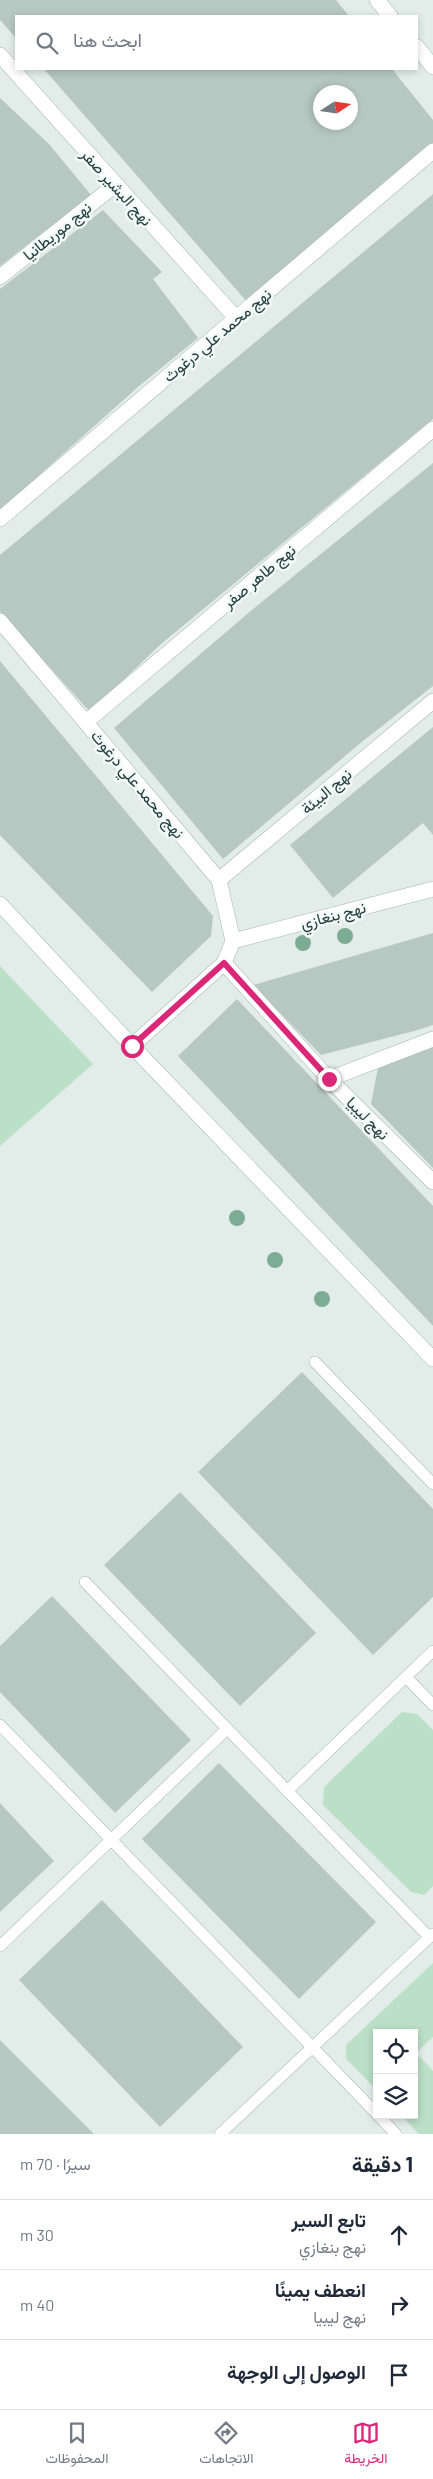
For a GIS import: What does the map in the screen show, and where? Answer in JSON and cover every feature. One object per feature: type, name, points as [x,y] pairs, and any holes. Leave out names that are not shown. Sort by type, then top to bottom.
[{"type":"street","points":[[377,0],[389,15]]},
{"type":"street","points":[[418,48],[433,67]]},
{"type":"street","name":"نهج البشير صفر","points":[[0,55],[235,318]]},
{"type":"street","name":"نهج محمد علي درغوث","points":[[0,519],[433,151]]},
{"type":"street","name":"نهج موريطانيا","points":[[0,277],[115,185]]},
{"type":"street","name":"نهج طاهر صفر","points":[[86,722],[433,429]]},
{"type":"street","name":"نهج محمد علي درغوث","points":[[0,621],[219,880],[233,941]]},
{"type":"street","name":"نهج البيئة","points":[[219,880],[433,701]]},
{"type":"street","name":"نهج بنغازي","points":[[233,941],[433,889]]},
{"type":"street","points":[[0,904],[132,1046],[433,1359]]},
{"type":"street","points":[[132,1046],[224,963],[233,941]]},
{"type":"street","name":"نهج ليبيا","points":[[224,963],[329,1079],[433,1182]]},
{"type":"street","points":[[329,1079],[433,1039]]},
{"type":"lane","points":[[315,1362],[433,1484]]},
{"type":"lane","points":[[85,1582],[287,1792],[431,1936],[220,2134]]},
{"type":"lane","points":[[287,1792],[433,1651]]},
{"type":"lane","points":[[406,1677],[433,1706]]},
{"type":"lane","points":[[0,1725],[373,2111]]},
{"type":"lane","points":[[0,1946],[227,1729]]},
{"type":"lane","points":[[381,2119],[396,2134]]},
{"type":"green space","points":[[0,966],[93,1064],[0,1146]]},
{"type":"green space","points":[[402,1712],[417,1714],[433,1730],[433,1886],[424,1895],[411,1892],[323,1805],[324,1787]]},
{"type":"green space","points":[[433,1963],[433,2037],[418,2051],[418,2029],[373,2029],[373,2086],[346,2059],[346,2045]]},
{"type":"green space","points":[[418,2055],[433,2071],[433,2134],[419,2134],[405,2119],[418,2119]]},
{"type":"building","points":[[0,0],[336,0],[348,15],[15,15],[15,37],[0,20]]},
{"type":"building","points":[[45,70],[393,70],[433,120],[433,145],[247,302]]},
{"type":"building","points":[[0,98],[49,144],[91,195],[0,266]]},
{"type":"building","points":[[433,194],[433,419],[161,644],[90,712],[0,612],[0,555]]},
{"type":"building","points":[[103,210],[162,272],[153,279],[198,338],[138,387],[0,510],[0,289]]},
{"type":"building","points":[[433,463],[433,686],[363,741],[223,859],[114,728],[253,609]]},
{"type":"building","points":[[0,661],[213,916],[211,936],[152,992],[0,835]]},
{"type":"building","points":[[433,727],[433,835],[423,823],[333,898],[290,845]]},
{"type":"building","points":[[433,933],[433,1025],[418,1030],[321,1055],[253,985]]},
{"type":"building","points":[[237,999],[433,1206],[433,1326],[178,1056]]},
{"type":"building","points":[[433,1044],[433,1168],[371,1104],[379,1062]]},
{"type":"building","points":[[302,1372],[433,1509],[433,1597],[373,1655],[198,1472]]},
{"type":"building","points":[[180,1492],[316,1633],[240,1706],[104,1565]]},
{"type":"building","points":[[52,1596],[191,1740],[115,1813],[0,1692],[0,1646]]},
{"type":"building","points":[[219,1763],[376,1922],[299,1999],[142,1839]]},
{"type":"building","points":[[0,1803],[54,1861],[0,1912]]},
{"type":"building","points":[[102,1900],[243,2047],[160,2127],[19,1980]]},
{"type":"building","points":[[0,2040],[94,2134],[0,2134]]},
{"type":"route","points":[[132,1046],[224,963],[329,1079]]}]
